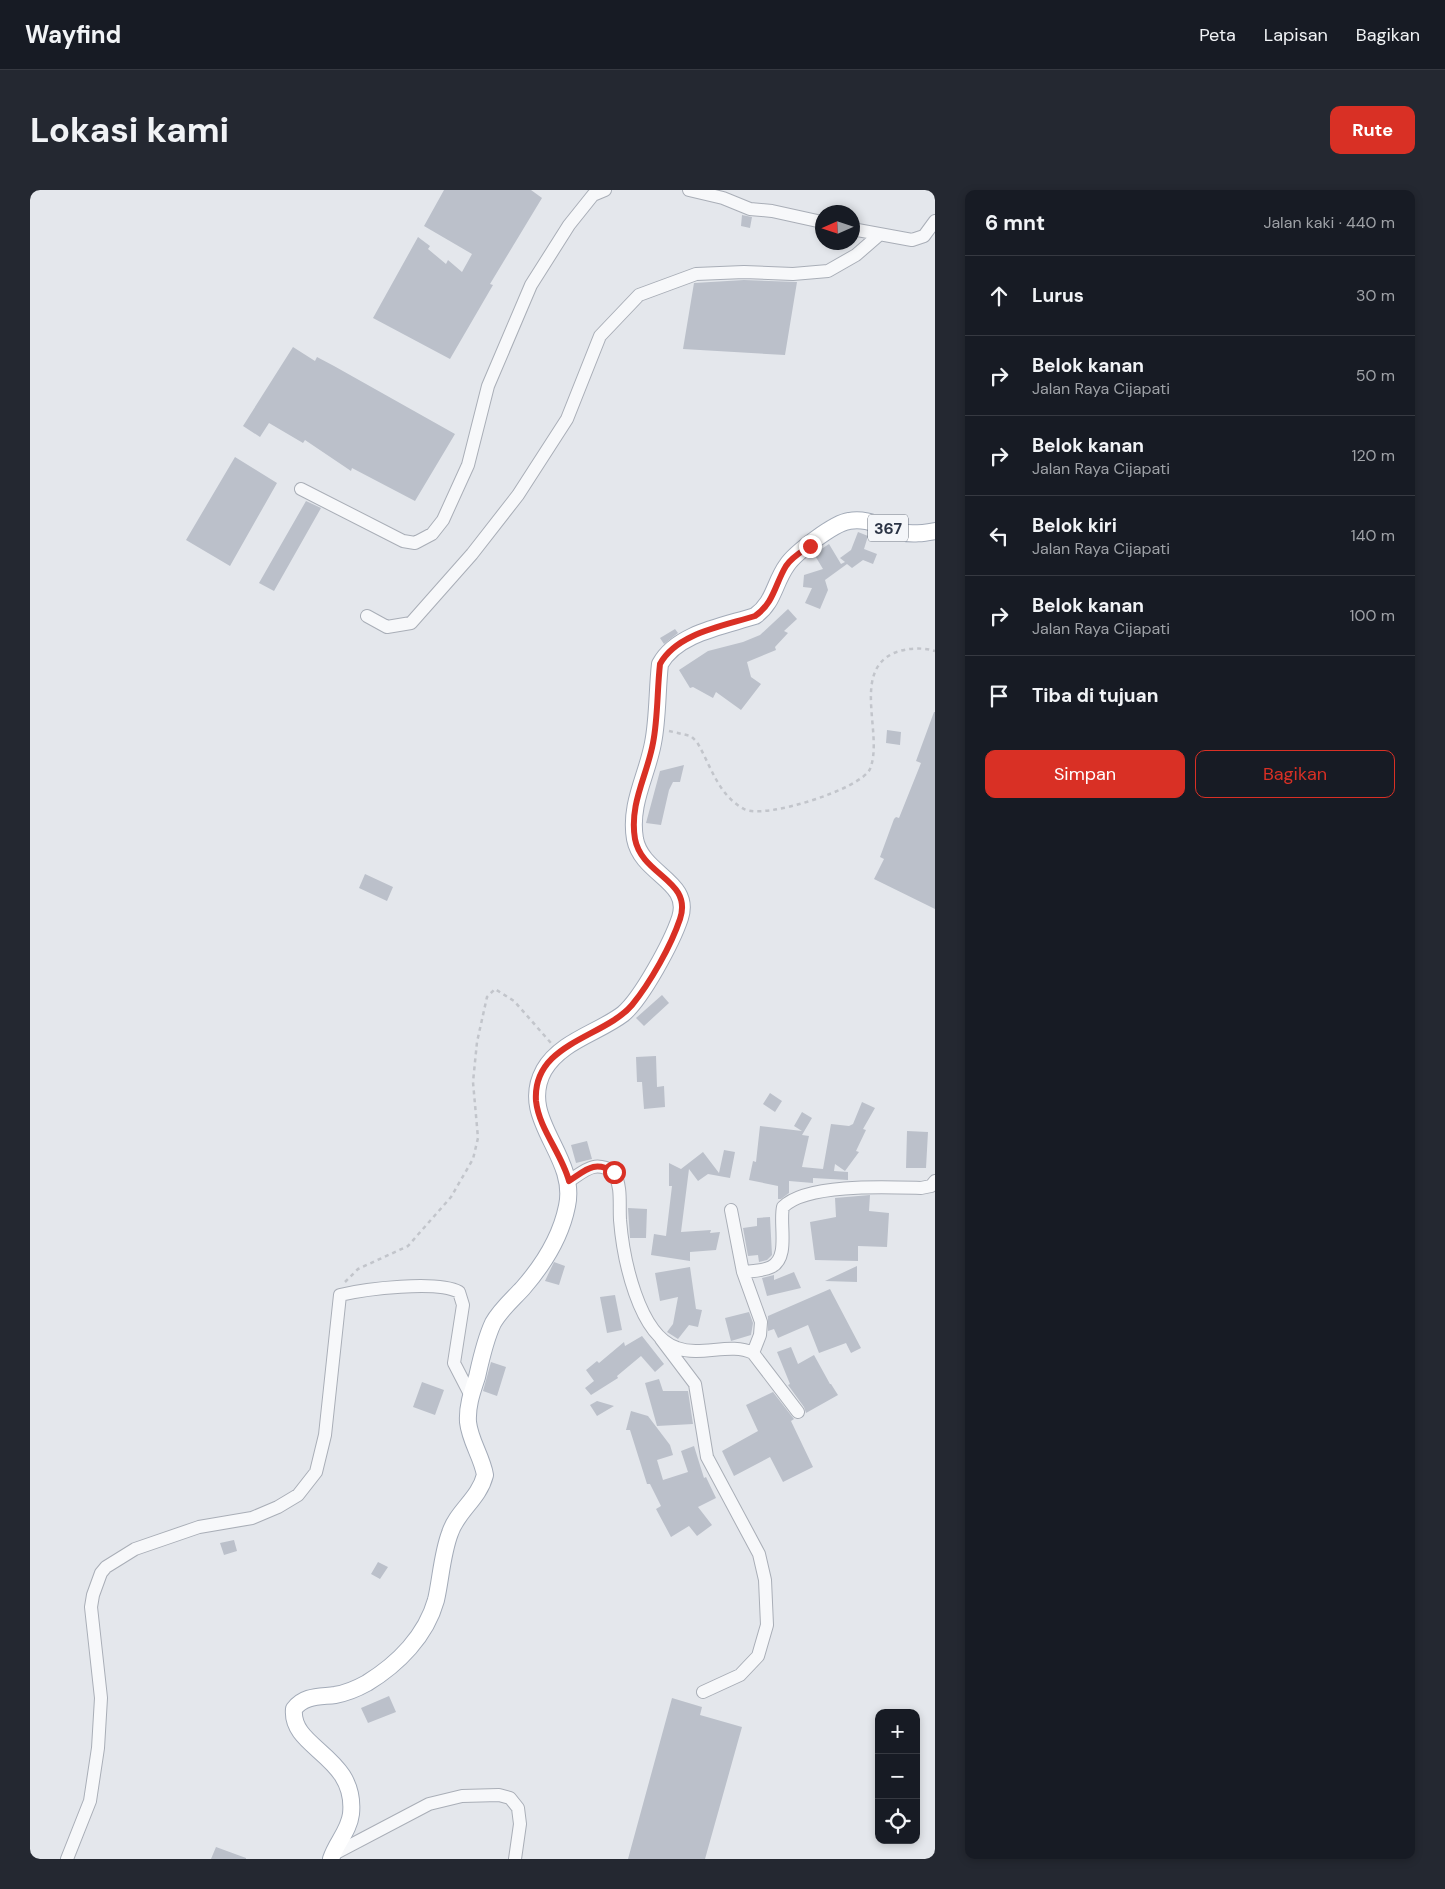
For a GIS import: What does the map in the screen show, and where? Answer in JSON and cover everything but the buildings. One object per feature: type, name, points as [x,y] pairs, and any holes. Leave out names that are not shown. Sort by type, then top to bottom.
[{"type":"main road","name":"367","points":[[331,1857],[348,1828],[351,1815],[350,1792],[335,1764],[299,1732],[294,1717],[294,1709],[308,1698],[348,1691],[382,1674],[411,1646],[426,1625],[436,1600],[450,1532],[476,1496],[485,1475],[468,1422],[471,1396],[493,1324],[503,1309],[532,1278],[556,1240],[567,1209],[569,1181],[540,1116],[536,1100],[536,1090],[542,1076],[559,1052],[622,1014],[632,1005],[669,944],[680,918],[682,908],[678,891],[646,864],[635,840],[635,806],[655,730],[657,683],[660,664],[665,655],[689,638],[755,616],[763,611],[771,601],[781,576],[793,558],[841,522],[859,520],[902,533],[935,531]]},
{"type":"street","points":[[688,190],[723,198],[750,209],[772,211],[815,220]]},
{"type":"street","points":[[301,489],[403,541],[415,543],[432,534],[443,520],[468,466],[488,386],[531,285],[570,225],[593,195],[600,191]]},
{"type":"street","points":[[860,231],[901,240],[918,239],[928,233],[935,221]]},
{"type":"street","points":[[367,616],[387,627],[411,623],[472,554],[518,496],[566,418],[600,336],[639,295],[696,274],[744,272],[793,274],[828,271],[856,256],[879,235]]},
{"type":"street","points":[[569,1181],[590,1167],[603,1166],[614,1172],[620,1194],[620,1220],[626,1263],[637,1297],[650,1324],[695,1384],[707,1457],[759,1554],[764,1580],[767,1625],[758,1656],[740,1675],[704,1692]]},
{"type":"street","points":[[743,1272],[766,1269],[775,1264],[782,1250],[783,1207],[794,1199],[853,1186],[921,1188],[931,1186],[935,1181]]},
{"type":"street","points":[[730,1210],[743,1272],[761,1322],[760,1335],[754,1353]]},
{"type":"street","points":[[67,1859],[90,1801],[98,1748],[101,1698],[94,1655],[91,1607],[93,1594],[99,1578],[106,1567],[135,1550],[199,1528],[252,1518],[278,1507],[298,1495],[316,1472],[325,1435],[340,1295],[371,1289],[433,1287],[453,1289],[459,1292],[463,1305],[454,1363],[471,1396]]},
{"type":"street","points":[[661,1339],[678,1348],[692,1351],[727,1349],[754,1353],[798,1412]]},
{"type":"street","points":[[331,1857],[429,1804],[462,1796],[499,1795],[510,1798],[518,1808],[520,1824],[515,1859]]},
{"type":"path","points":[[655,730],[691,736],[703,752],[722,792],[746,810],[770,811],[786,808],[832,792],[862,778],[869,770],[873,758],[871,702],[876,669],[885,657],[900,650],[935,651]]},
{"type":"path","points":[[340,1295],[341,1288],[347,1279],[358,1269],[408,1246],[451,1198],[473,1159],[478,1138],[474,1082],[477,1042],[486,997],[495,989],[514,1001],[559,1052]]},
{"type":"route","points":[[614,1172],[603,1166],[590,1167],[569,1181],[537,1108],[536,1090],[544,1070],[559,1052],[622,1014],[632,1005],[669,944],[680,918],[682,908],[678,891],[673,884],[646,864],[635,840],[635,806],[653,746],[660,664],[665,655],[689,638],[755,616],[763,611],[771,601],[787,565],[793,558],[810,546]]}]
